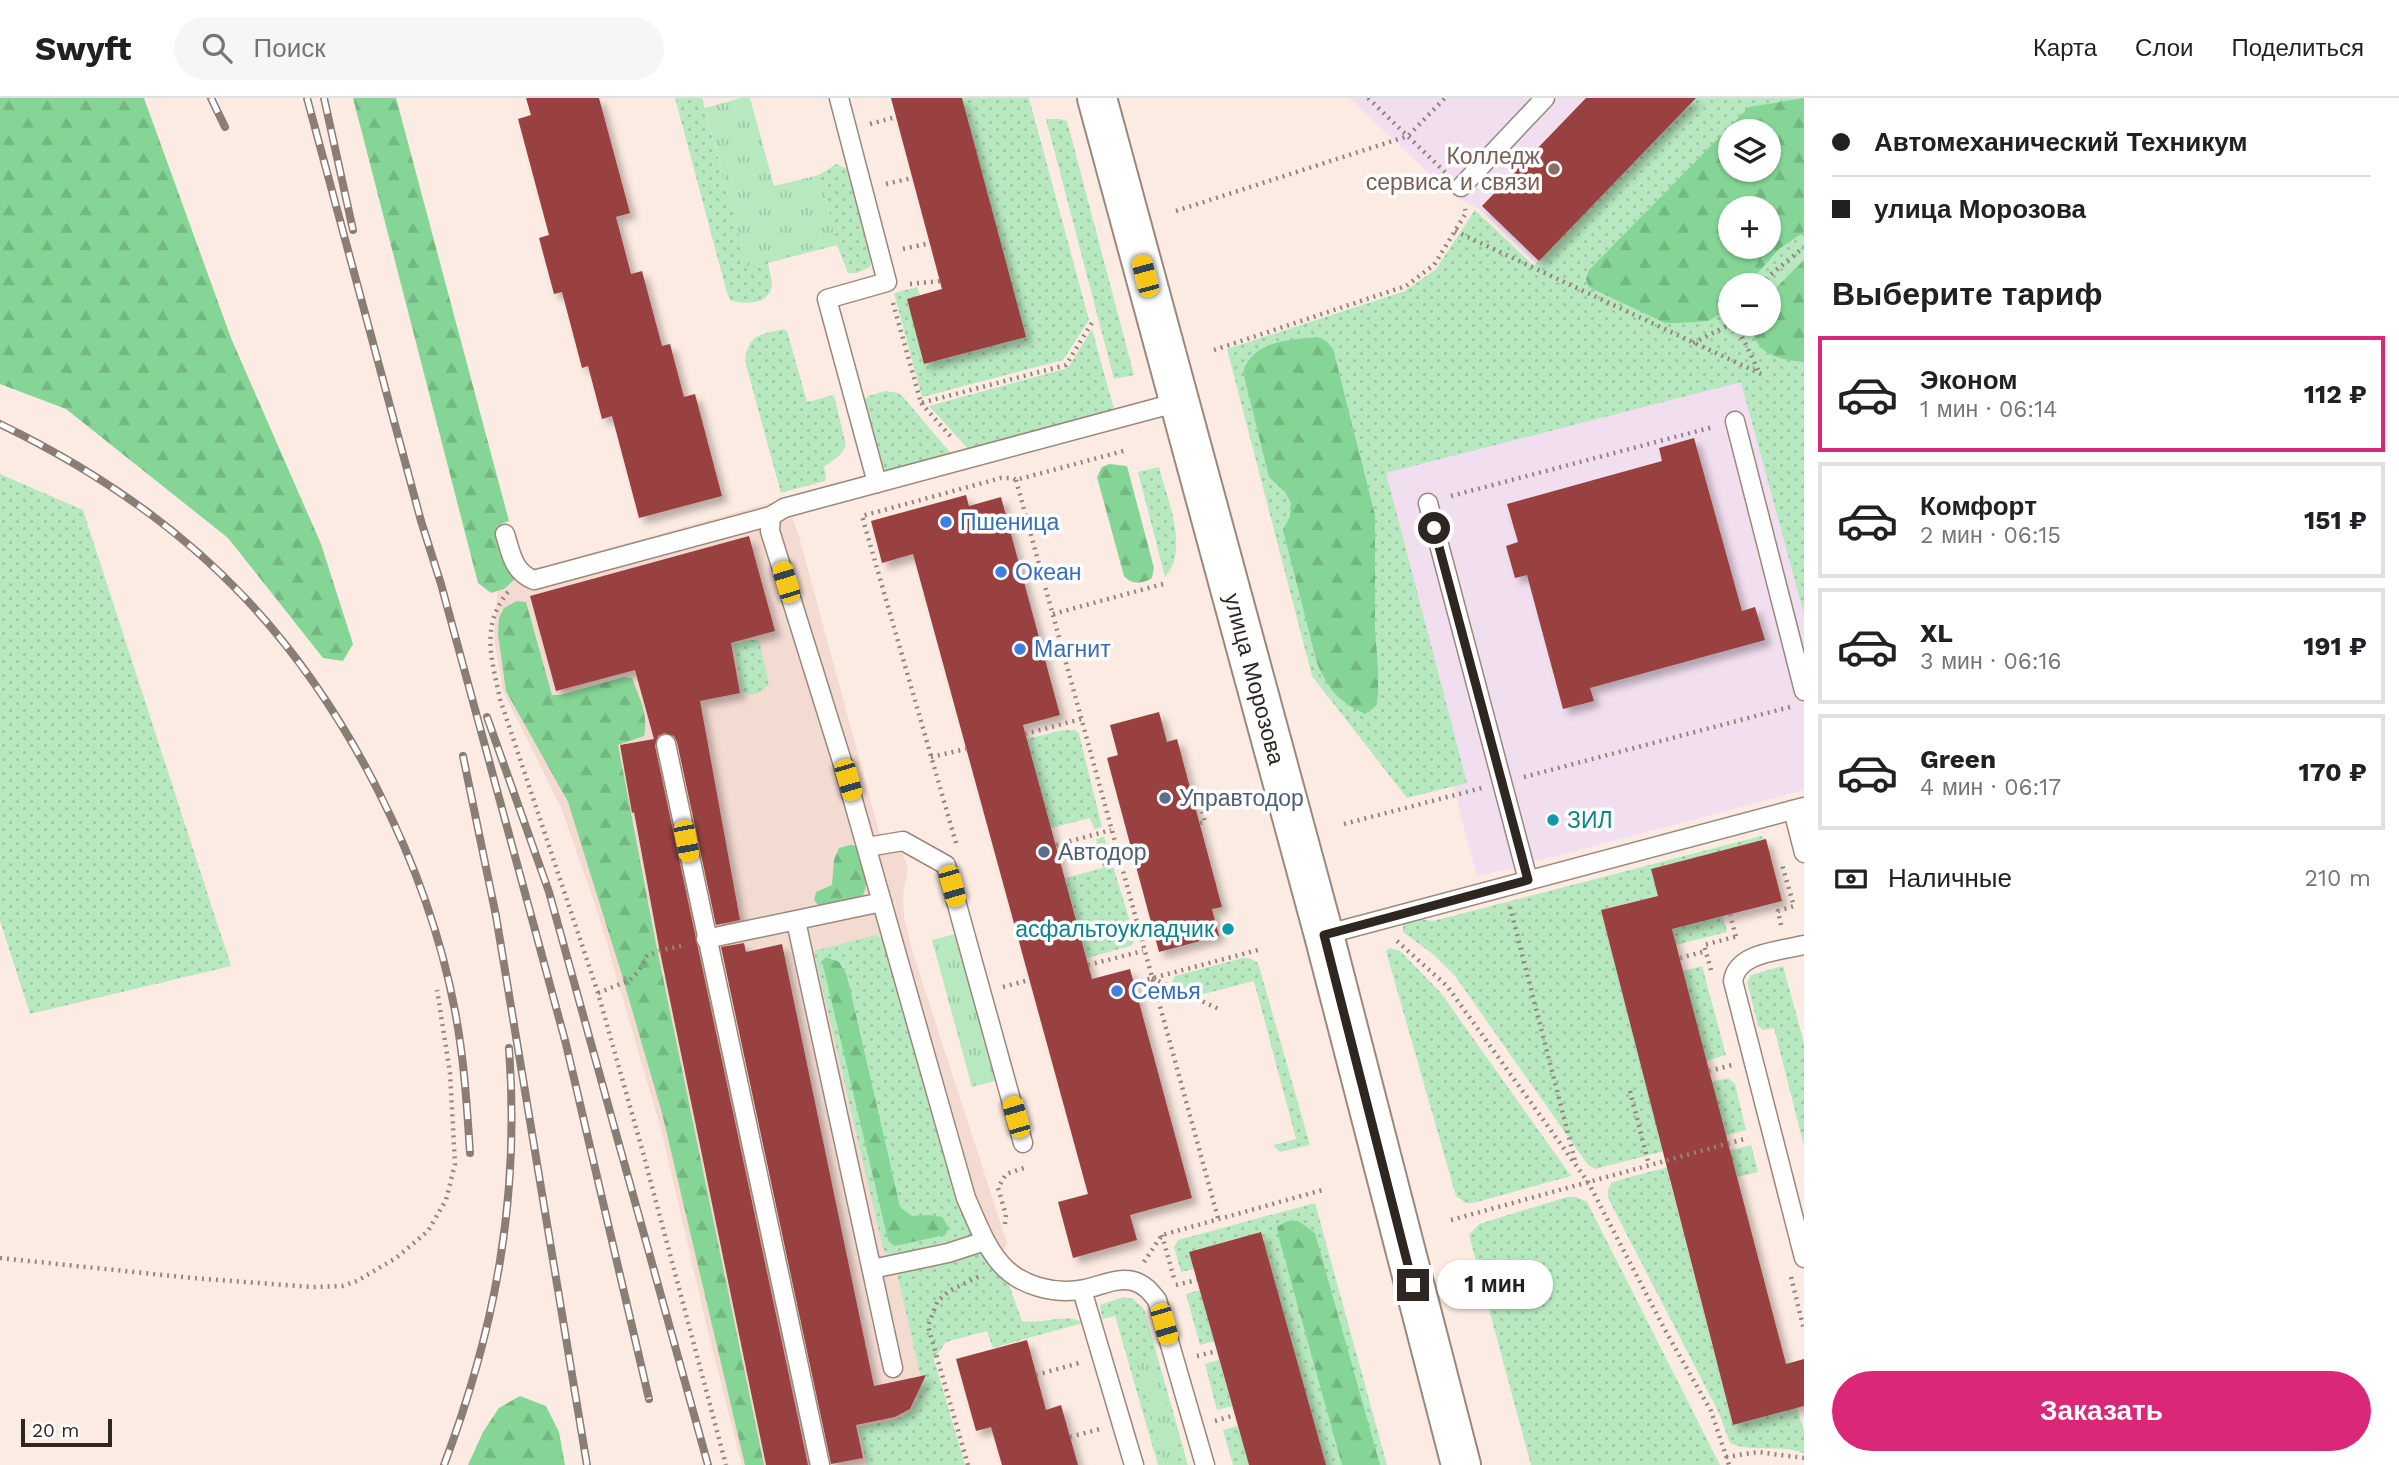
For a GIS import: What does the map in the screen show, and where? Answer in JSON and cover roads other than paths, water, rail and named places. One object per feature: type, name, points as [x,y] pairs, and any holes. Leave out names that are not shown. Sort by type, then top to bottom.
[{"type":"main road","name":"улица Морозова","points":[[1097,98],[1324,935],[1461,1465]]},
{"type":"lane","points":[[839,98],[895,283],[827,299],[877,483]]},
{"type":"lane","points":[[1461,187],[1545,98]]},
{"type":"lane","points":[[505,534],[514,565],[524,576],[534,580],[771,516],[784,508],[1179,402]]},
{"type":"lane","points":[[1734,421],[1804,691]]},
{"type":"lane","points":[[1428,502],[1528,880]]},
{"type":"lane","points":[[771,516],[770,531],[867,847],[966,1198],[985,1241],[1002,1265],[1025,1282],[1053,1291],[1082,1290],[1116,1281],[1132,1281],[1148,1288],[1157,1300],[1205,1465]]},
{"type":"lane","points":[[666,744],[820,1465]]},
{"type":"lane","points":[[1324,935],[1799,809],[1804,853]]},
{"type":"lane","points":[[867,847],[903,841],[946,865],[1023,1143]]},
{"type":"lane","points":[[706,939],[882,902]]},
{"type":"lane","points":[[796,920],[893,1368]]},
{"type":"lane","points":[[1804,945],[1747,959],[1734,972],[1733,981],[1804,1258]]},
{"type":"lane","points":[[872,1269],[948,1253],[985,1241]]},
{"type":"lane","points":[[1082,1290],[1134,1465]]},
{"type":"railway","points":[[211,98],[225,127]]},
{"type":"railway","points":[[307,98],[566,1044],[649,1399]]},
{"type":"railway","points":[[324,98],[353,230]]},
{"type":"railway","points":[[0,424],[98,479],[190,546],[244,597],[316,686],[378,790],[425,900],[455,1011],[463,1064],[470,1153]]},
{"type":"railway","points":[[487,717],[549,892],[708,1465]]},
{"type":"railway","points":[[463,756],[496,916],[587,1465]]},
{"type":"railway","points":[[444,1465],[478,1362],[500,1260],[511,1156],[509,1048]]},
{"type":"place","name":"Колледж сервиса и связи","points":[[1554,169]]},
{"type":"place","name":"Пшеница","points":[[946,522]]},
{"type":"place","name":"Океан","points":[[1001,572]]},
{"type":"place","name":"Магнит","points":[[1020,649]]},
{"type":"place","name":"Управтодор","points":[[1165,798]]},
{"type":"place","name":"ЗИЛ","points":[[1553,820]]},
{"type":"place","name":"Автодор","points":[[1044,852]]},
{"type":"place","name":"асфальтоукладчик","points":[[1228,929]]},
{"type":"place","name":"Семья","points":[[1117,991]]}]
